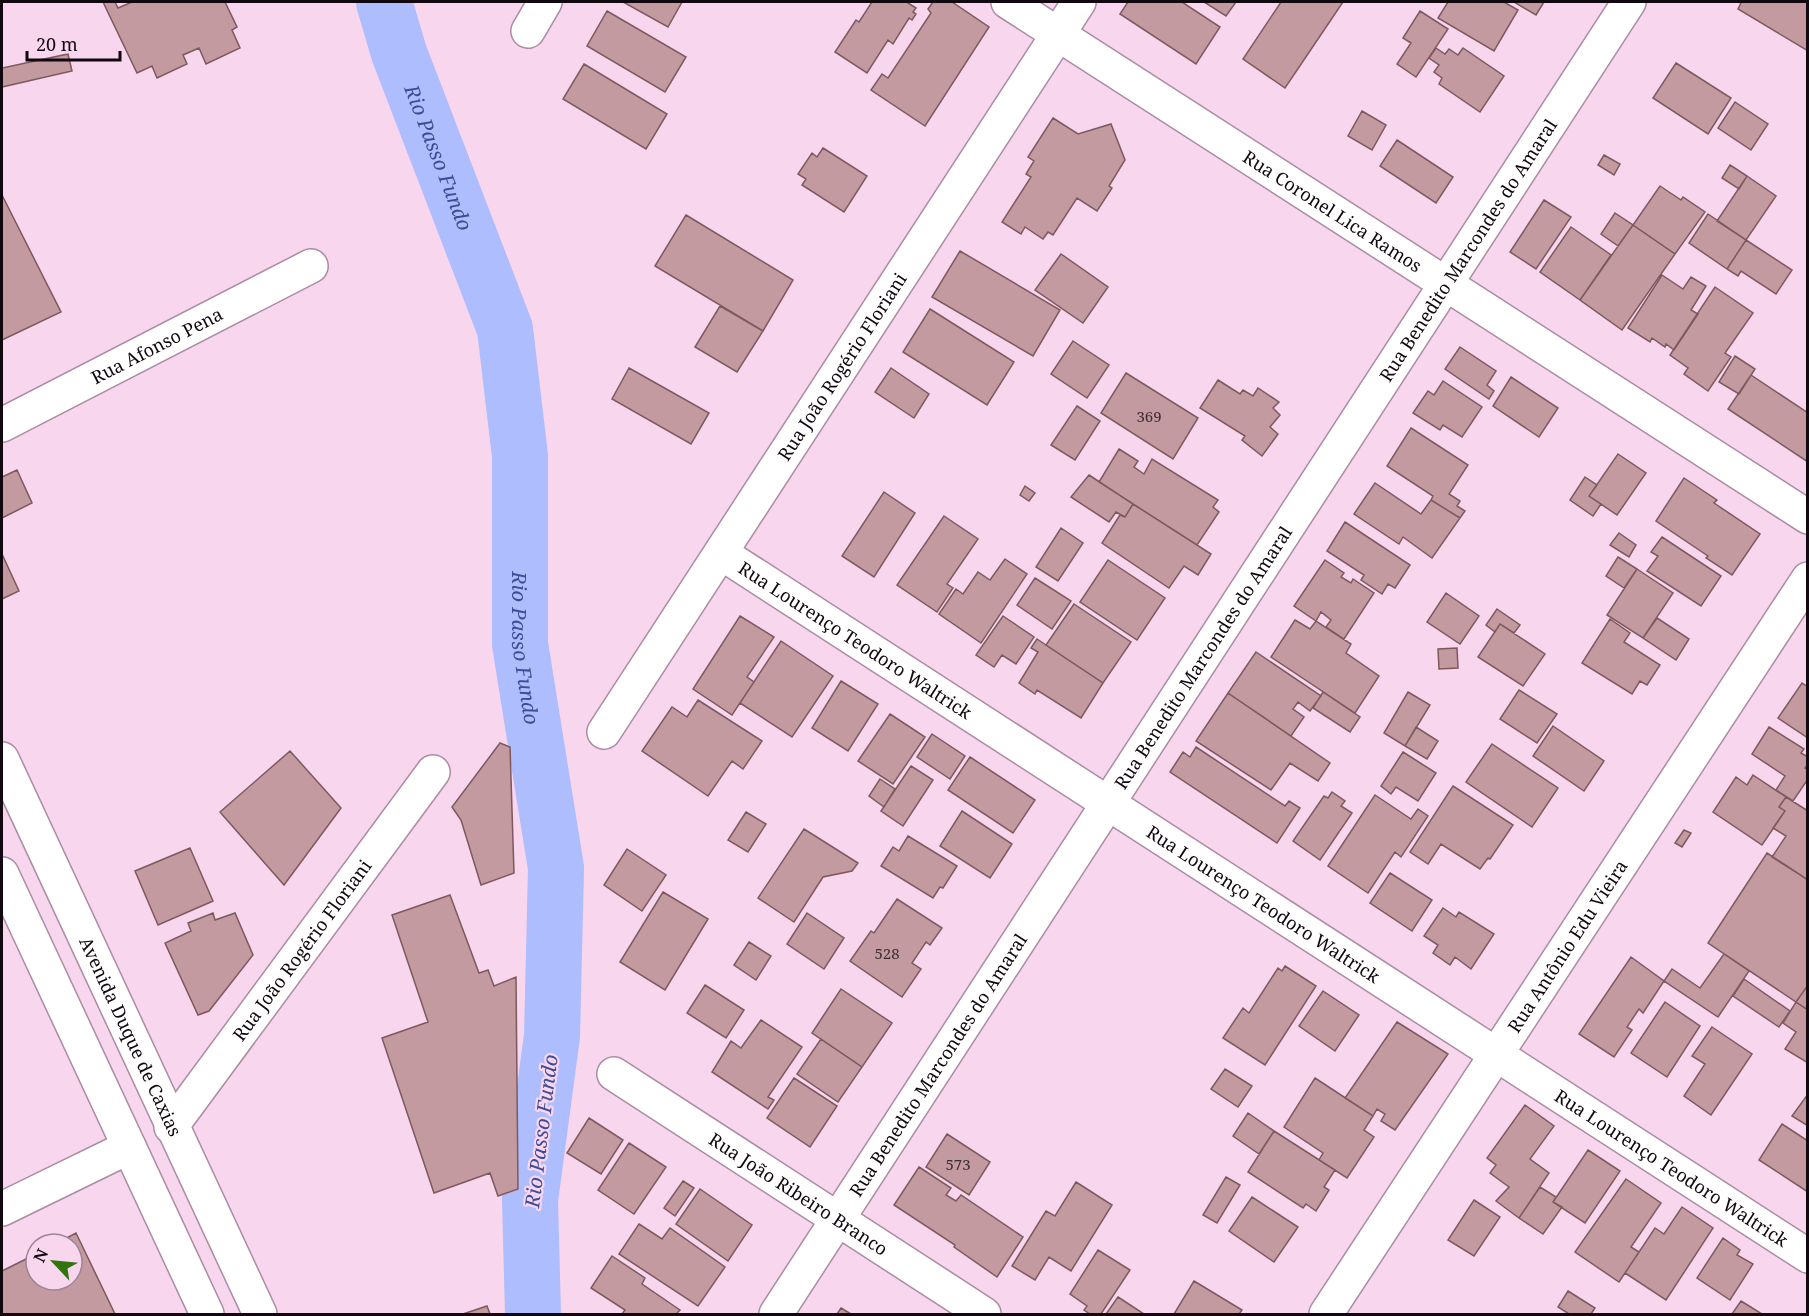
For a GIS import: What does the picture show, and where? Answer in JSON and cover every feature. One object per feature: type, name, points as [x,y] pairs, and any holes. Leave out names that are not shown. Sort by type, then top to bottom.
[{"type":"street","points":[[528,31],[544,2]]},
{"type":"street","name":"Rua Coronel Lica Ramos","points":[[1008,2],[1808,517]]},
{"type":"street","name":"Rua João Rogério Floriani","points":[[604,732],[1079,2]]},
{"type":"street","name":"Rua Benedito Marcondes do Amaral","points":[[776,1314],[1629,2]]},
{"type":"street","name":"Rua Afonso Pena","points":[[2,425],[311,266]]},
{"type":"street","name":"Rua Lourenço Teodoro Waltrick","points":[[721,553],[1808,1256]]},
{"type":"street","name":"Rua Antônio Edu Vieira","points":[[1326,1314],[1808,579]]},
{"type":"street","name":"Avenida Duque de Caxias","points":[[2,759],[171,1127],[260,1314]]},
{"type":"street","name":"Rua João Rogério Floriani","points":[[171,1127],[434,772]]},
{"type":"street","points":[[2,874],[207,1314]]},
{"type":"street","name":"Rua João Ribeiro Branco","points":[[614,1074],[984,1314]]},
{"type":"street","points":[[2,1209],[129,1147]]},
{"type":"building","points":[[103,2],[115,2],[118,8],[132,2],[225,2],[237,27],[232,30],[240,48],[206,64],[199,48],[183,55],[187,64],[157,78],[152,66],[137,73]]},
{"type":"building","points":[[623,2],[682,2],[668,27]]},
{"type":"building","points":[[872,2],[909,2],[916,8],[913,12],[916,14],[912,20],[909,18],[893,44],[888,40],[867,73],[835,52],[856,20],[859,22]]},
{"type":"building","points":[[933,2],[952,2],[989,27],[925,126],[871,90],[882,74],[888,78],[931,13],[928,9]]},
{"type":"building","points":[[1128,2],[1182,2],[1220,27],[1196,64],[1120,14]]},
{"type":"building","points":[[1204,2],[1236,2],[1226,16]]},
{"type":"building","points":[[1281,2],[1343,2],[1285,88],[1243,59]]},
{"type":"building","points":[[1448,2],[1504,2],[1518,10],[1494,51],[1438,18]]},
{"type":"building","points":[[1514,2],[1544,2],[1536,15]]},
{"type":"building","points":[[1738,2],[1808,2],[1808,51],[1738,9],[1741,3]]},
{"type":"building","points":[[607,11],[686,57],[665,92],[587,46]]},
{"type":"building","points":[[1420,11],[1448,29],[1416,77],[1397,64],[1411,43],[1403,38]]},
{"type":"building","points":[[1436,48],[1445,54],[1449,49],[1458,55],[1463,48],[1504,76],[1480,112],[1439,84],[1442,78],[1434,72],[1439,65],[1429,58]]},
{"type":"building","points":[[68,54],[72,71],[2,87],[2,68]]},
{"type":"building","points":[[1676,63],[1731,98],[1708,134],[1653,98]]},
{"type":"building","points":[[584,64],[667,114],[646,149],[563,99]]},
{"type":"building","points":[[1735,102],[1768,124],[1751,150],[1718,128]]},
{"type":"building","points":[[1362,111],[1386,125],[1372,150],[1348,136]]},
{"type":"building","points":[[1053,118],[1078,134],[1111,124],[1125,160],[1109,186],[1112,188],[1097,211],[1077,198],[1053,235],[1048,232],[1043,239],[1025,227],[1021,234],[1002,222],[1031,177],[1026,174],[1034,161],[1028,157]]},
{"type":"building","points":[[1397,140],[1453,177],[1436,203],[1380,166]]},
{"type":"building","points":[[823,148],[867,176],[844,212],[802,185],[806,179],[798,174],[812,153],[817,157]]},
{"type":"building","points":[[1604,155],[1620,164],[1614,175],[1598,165]]},
{"type":"building","points":[[1730,165],[1747,176],[1739,189],[1722,178]]},
{"type":"building","points":[[1747,176],[1776,196],[1746,240],[1717,221]]},
{"type":"building","points":[[1660,186],[1681,200],[1683,197],[1705,212],[1675,254],[1633,225]]},
{"type":"building","points":[[2,195],[61,312],[2,340]]},
{"type":"building","points":[[1544,200],[1571,217],[1536,269],[1510,252]]},
{"type":"building","points":[[1615,213],[1633,225],[1618,246],[1601,234]]},
{"type":"building","points":[[1708,214],[1746,240],[1727,269],[1689,243]]},
{"type":"building","points":[[686,215],[793,280],[763,331],[655,266]]},
{"type":"building","points":[[1633,225],[1675,254],[1622,330],[1580,300]]},
{"type":"building","points":[[1571,227],[1611,255],[1580,300],[1540,272]]},
{"type":"building","points":[[1746,240],[1792,270],[1776,294],[1741,271],[1738,276],[1727,269]]},
{"type":"building","points":[[960,251],[1060,310],[1033,356],[932,297]]},
{"type":"building","points":[[1061,254],[1108,287],[1083,323],[1035,290]]},
{"type":"building","points":[[1662,275],[1683,289],[1691,277],[1706,286],[1691,310],[1698,314],[1674,350],[1652,338],[1650,342],[1628,328]]},
{"type":"building","points":[[1715,287],[1753,313],[1725,353],[1731,357],[1708,391],[1684,374],[1688,368],[1670,355]]},
{"type":"building","points":[[720,306],[763,331],[737,372],[695,347]]},
{"type":"building","points":[[930,309],[1014,362],[987,405],[903,352]]},
{"type":"building","points":[[1073,341],[1109,365],[1087,398],[1051,374]]},
{"type":"building","points":[[1460,347],[1496,371],[1487,385],[1494,391],[1489,399],[1445,369]]},
{"type":"building","points":[[1735,356],[1755,369],[1739,394],[1719,382]]},
{"type":"building","points":[[629,368],[709,413],[691,444],[612,399]]},
{"type":"building","points":[[891,368],[929,394],[914,418],[875,392]]},
{"type":"building","points":[[1126,373],[1198,418],[1173,459],[1101,413]]},
{"type":"building","points":[[1751,375],[1808,413],[1808,462],[1728,409]]},
{"type":"building","points":[[1511,377],[1558,408],[1539,437],[1493,406]]},
{"type":"building","points":[[1218,380],[1240,394],[1243,390],[1253,396],[1258,388],[1279,402],[1273,408],[1280,415],[1270,427],[1278,434],[1262,456],[1242,440],[1245,436],[1200,408]]},
{"type":"building","points":[[1443,381],[1482,407],[1462,437],[1443,425],[1440,430],[1413,413],[1428,391],[1434,395]]},
{"type":"building","points":[[1077,406],[1100,421],[1075,460],[1051,445]]},
{"type":"building","points":[[1411,428],[1468,465],[1449,494],[1460,501],[1457,506],[1465,511],[1460,518],[1431,500],[1433,496],[1387,466]]},
{"type":"building","points":[[1119,449],[1138,461],[1134,467],[1144,474],[1152,459],[1218,500],[1213,507],[1219,512],[1197,545],[1099,482]]},
{"type":"building","points":[[1618,454],[1646,473],[1617,515],[1589,496]]},
{"type":"building","points":[[17,470],[32,503],[2,518],[2,477]]},
{"type":"building","points":[[1089,475],[1133,504],[1125,517],[1116,512],[1109,522],[1071,497]]},
{"type":"building","points":[[1585,477],[1597,485],[1589,496],[1601,504],[1593,516],[1570,500]]},
{"type":"building","points":[[1684,478],[1717,500],[1714,503],[1760,534],[1732,575],[1656,521]]},
{"type":"building","points":[[1375,483],[1421,514],[1431,500],[1460,518],[1432,558],[1403,537],[1399,544],[1354,514]]},
{"type":"building","points":[[1025,486],[1035,493],[1029,501],[1020,495]]},
{"type":"building","points":[[884,492],[915,513],[874,577],[842,556]]},
{"type":"building","points":[[1133,504],[1211,554],[1198,575],[1184,566],[1169,588],[1102,543],[1120,515],[1125,517]]},
{"type":"building","points":[[944,516],[978,539],[947,584],[953,588],[937,612],[897,585]]},
{"type":"building","points":[[1345,522],[1410,565],[1395,588],[1388,584],[1382,594],[1361,580],[1364,575],[1327,551]]},
{"type":"building","points":[[1061,528],[1083,543],[1058,581],[1036,567]]},
{"type":"building","points":[[1619,533],[1636,545],[1629,557],[1610,545]]},
{"type":"building","points":[[1662,537],[1721,576],[1701,606],[1647,571],[1658,556],[1651,552]]},
{"type":"building","points":[[2,554],[19,591],[2,599]]},
{"type":"building","points":[[1618,557],[1637,569],[1624,588],[1606,576]]},
{"type":"building","points":[[1005,559],[1027,574],[981,643],[939,614],[956,589],[963,594],[978,572],[990,580]]},
{"type":"building","points":[[1108,560],[1165,598],[1137,640],[1080,602]]},
{"type":"building","points":[[1325,560],[1344,573],[1341,577],[1351,583],[1353,579],[1374,593],[1344,639],[1326,627],[1331,620],[1321,612],[1316,621],[1294,606]]},
{"type":"building","points":[[1637,569],[1673,593],[1643,638],[1607,615]]},
{"type":"building","points":[[1035,578],[1071,601],[1052,629],[1017,605]]},
{"type":"building","points":[[1446,593],[1479,616],[1460,644],[1427,622]]},
{"type":"building","points":[[1074,604],[1131,642],[1103,683],[1046,645]]},
{"type":"building","points":[[1497,609],[1520,625],[1514,633],[1500,624],[1495,632],[1486,625]]},
{"type":"building","points":[[740,616],[774,637],[747,677],[754,682],[732,715],[693,689]]},
{"type":"building","points":[[1003,616],[1034,637],[1016,664],[1002,655],[994,667],[976,655]]},
{"type":"building","points":[[1657,618],[1689,639],[1676,660],[1643,638]]},
{"type":"building","points":[[1610,619],[1630,633],[1624,642],[1660,665],[1647,685],[1640,681],[1632,694],[1582,663]]},
{"type":"building","points":[[1295,620],[1310,629],[1316,621],[1351,644],[1346,653],[1379,676],[1355,713],[1271,657]]},
{"type":"building","points":[[1500,624],[1545,654],[1523,686],[1478,657]]},
{"type":"building","points":[[1037,639],[1103,683],[1081,718],[1037,690],[1035,694],[1019,683],[1038,652],[1031,648]]},
{"type":"building","points":[[781,641],[833,676],[792,737],[740,703]]},
{"type":"building","points":[[1457,648],[1458,668],[1439,669],[1438,649]]},
{"type":"building","points":[[1256,652],[1321,696],[1310,711],[1298,702],[1293,709],[1304,717],[1291,736],[1228,693]]},
{"type":"building","points":[[841,681],[878,704],[848,751],[812,728]]},
{"type":"building","points":[[1802,683],[1808,687],[1808,738],[1778,718]]},
{"type":"building","points":[[1519,690],[1557,714],[1537,743],[1500,719]]},
{"type":"building","points":[[1323,692],[1360,717],[1350,732],[1313,708]]},
{"type":"building","points":[[1408,692],[1430,705],[1405,746],[1384,733]]},
{"type":"building","points":[[1228,693],[1330,763],[1318,781],[1290,763],[1271,790],[1196,741]]},
{"type":"building","points":[[698,700],[762,741],[743,769],[732,761],[708,796],[642,751],[672,707],[687,717]]},
{"type":"building","points":[[890,714],[925,737],[893,784],[858,761]]},
{"type":"building","points":[[1553,726],[1604,761],[1584,791],[1533,756]]},
{"type":"building","points":[[1416,727],[1438,741],[1427,759],[1405,746]]},
{"type":"building","points":[[1769,727],[1804,749],[1801,753],[1808,757],[1808,764],[1805,768],[1808,770],[1808,779],[1793,801],[1776,790],[1785,776],[1752,754]]},
{"type":"building","points":[[932,734],[965,756],[950,779],[917,757]]},
{"type":"building","points":[[500,743],[510,747],[514,873],[481,885],[461,820],[452,807]]},
{"type":"building","points":[[1492,744],[1558,788],[1532,827],[1466,782]]},
{"type":"building","points":[[1196,747],[1285,806],[1289,801],[1300,808],[1277,843],[1170,772],[1183,752],[1190,757]]},
{"type":"building","points":[[290,751],[341,808],[284,885],[220,812]]},
{"type":"building","points":[[1403,752],[1436,773],[1418,801],[1396,787],[1391,794],[1381,786]]},
{"type":"building","points":[[970,757],[1035,800],[1013,833],[948,790]]},
{"type":"building","points":[[911,766],[933,780],[903,826],[881,811]]},
{"type":"building","points":[[1753,775],[1786,797],[1779,807],[1785,811],[1762,845],[1713,812],[1736,777],[1747,785]]},
{"type":"building","points":[[880,779],[895,789],[884,807],[869,796]]},
{"type":"building","points":[[1453,786],[1513,825],[1490,859],[1488,858],[1480,869],[1441,844],[1428,864],[1410,852]]},
{"type":"building","points":[[1332,792],[1345,801],[1341,806],[1352,813],[1320,860],[1293,841],[1324,796],[1328,798]]},
{"type":"building","points":[[1375,795],[1411,819],[1418,809],[1428,816],[1401,857],[1395,852],[1368,893],[1328,866]]},
{"type":"building","points":[[1786,797],[1808,811],[1808,880],[1772,857],[1786,836],[1773,828],[1785,811],[1779,807]]},
{"type":"building","points":[[962,811],[1012,844],[990,878],[940,846]]},
{"type":"building","points":[[746,812],[766,824],[748,852],[728,840]]},
{"type":"building","points":[[804,829],[858,863],[852,871],[823,877],[794,922],[758,898]]},
{"type":"building","points":[[1684,830],[1691,833],[1682,847],[1675,843]]},
{"type":"building","points":[[908,836],[957,866],[943,888],[940,887],[933,898],[881,866],[893,847],[899,851]]},
{"type":"building","points":[[190,848],[213,901],[158,925],[135,871]]},
{"type":"building","points":[[627,849],[666,875],[642,911],[604,885]]},
{"type":"building","points":[[1767,853],[1808,880],[1808,985],[1796,1002],[1708,943]]},
{"type":"building","points":[[1390,873],[1432,900],[1412,931],[1370,903]]},
{"type":"building","points":[[663,892],[708,919],[665,990],[620,962]]},
{"type":"building","points":[[450,895],[479,973],[488,970],[494,986],[516,977],[518,1189],[498,1196],[490,1173],[434,1193],[382,1038],[428,1022],[392,915]]},
{"type":"building","points":[[897,899],[942,928],[930,945],[926,942],[912,963],[921,969],[902,997],[850,961],[871,931],[874,933]]},
{"type":"building","points":[[1443,908],[1456,917],[1459,912],[1494,934],[1471,969],[1455,957],[1450,965],[1433,953],[1438,945],[1424,936]]},
{"type":"building","points":[[213,913],[215,920],[235,913],[253,955],[209,1011],[198,1015],[165,943],[191,931],[188,923]]},
{"type":"building","points":[[807,913],[844,938],[824,969],[787,944]]},
{"type":"building","points":[[749,942],[771,956],[756,980],[734,965]]},
{"type":"building","points":[[1724,954],[1749,971],[1718,1017],[1664,981],[1672,969],[1700,988]]},
{"type":"building","points":[[1631,957],[1664,981],[1643,1013],[1639,1009],[1627,1027],[1632,1030],[1614,1057],[1579,1034]]},
{"type":"building","points":[[1285,966],[1316,986],[1265,1065],[1223,1038],[1243,1008],[1249,1013],[1278,968],[1282,971]]},
{"type":"building","points":[[1744,979],[1790,1011],[1779,1027],[1733,996]]},
{"type":"building","points":[[705,985],[744,1010],[726,1038],[687,1013]]},
{"type":"building","points":[[1808,985],[1808,1010],[1796,1002]]},
{"type":"building","points":[[841,989],[892,1023],[862,1067],[812,1033]]},
{"type":"building","points":[[1323,991],[1359,1015],[1335,1051],[1299,1026]]},
{"type":"building","points":[[1665,1002],[1700,1026],[1667,1077],[1631,1053]]},
{"type":"building","points":[[1796,1002],[1808,1010],[1808,1063],[1785,1049],[1796,1032],[1783,1023]]},
{"type":"building","points":[[761,1020],[802,1047],[768,1097],[774,1100],[768,1109],[712,1072],[731,1041],[741,1048]]},
{"type":"building","points":[[1397,1022],[1448,1054],[1395,1130],[1381,1121],[1385,1114],[1377,1109],[1373,1116],[1345,1098]]},
{"type":"building","points":[[1712,1027],[1752,1054],[1711,1115],[1684,1096],[1705,1064],[1692,1056]]},
{"type":"building","points":[[821,1039],[862,1067],[838,1102],[797,1074]]},
{"type":"building","points":[[1225,1069],[1252,1086],[1238,1107],[1211,1089]]},
{"type":"building","points":[[794,1078],[837,1106],[810,1147],[767,1118]]},
{"type":"building","points":[[1315,1078],[1373,1116],[1364,1130],[1374,1137],[1347,1178],[1319,1160],[1323,1153],[1284,1127]]},
{"type":"building","points":[[1808,1094],[1808,1126],[1792,1116]]},
{"type":"building","points":[[1525,1105],[1554,1126],[1530,1159],[1549,1173],[1519,1218],[1496,1201],[1509,1187],[1490,1173],[1496,1165],[1487,1158]]},
{"type":"building","points":[[1248,1113],[1274,1131],[1259,1154],[1233,1136]]},
{"type":"building","points":[[589,1118],[623,1140],[601,1174],[567,1153]]},
{"type":"building","points":[[1782,1124],[1808,1141],[1808,1192],[1759,1160]]},
{"type":"building","points":[[1274,1131],[1335,1170],[1324,1187],[1329,1190],[1316,1211],[1306,1204],[1303,1208],[1248,1172]]},
{"type":"building","points":[[947,1134],[990,1162],[969,1195],[926,1167]]},
{"type":"building","points":[[629,1143],[666,1167],[634,1214],[598,1190]]},
{"type":"building","points":[[1588,1150],[1620,1171],[1585,1223],[1553,1202]]},
{"type":"building","points":[[919,1167],[951,1188],[946,1195],[956,1201],[961,1195],[1023,1237],[997,1277],[954,1247],[955,1245],[894,1205]]},
{"type":"building","points":[[1226,1177],[1240,1185],[1217,1223],[1203,1215]]},
{"type":"building","points":[[1626,1179],[1661,1203],[1631,1247],[1639,1252],[1619,1282],[1575,1252]]},
{"type":"building","points":[[683,1181],[694,1188],[675,1216],[664,1208]]},
{"type":"building","points":[[1076,1182],[1112,1205],[1071,1271],[1049,1257],[1035,1280],[1012,1266],[1046,1211],[1055,1216]]},
{"type":"building","points":[[1540,1187],[1556,1197],[1553,1202],[1562,1207],[1543,1234],[1519,1218]]},
{"type":"building","points":[[700,1189],[752,1225],[728,1261],[676,1224]]},
{"type":"building","points":[[1252,1197],[1298,1227],[1274,1262],[1229,1231]]},
{"type":"building","points":[[1474,1200],[1500,1217],[1474,1256],[1448,1240]]},
{"type":"building","points":[[1682,1207],[1713,1228],[1666,1300],[1625,1273],[1655,1228],[1664,1234]]},
{"type":"building","points":[[639,1224],[662,1239],[670,1228],[725,1267],[698,1306],[619,1254]]},
{"type":"building","points":[[1723,1238],[1740,1250],[1737,1255],[1753,1264],[1730,1300],[1697,1278]]},
{"type":"building","points":[[84,1250],[115,1314],[2,1314],[2,1271],[24,1260],[24,1292],[84,1292]]},
{"type":"building","points":[[1098,1250],[1130,1270],[1101,1314],[1090,1314],[1084,1310],[1087,1306],[1070,1294]]},
{"type":"building","points":[[612,1256],[645,1278],[642,1284],[680,1310],[676,1314],[622,1314],[625,1310],[591,1288]]},
{"type":"building","points":[[1194,1281],[1242,1310],[1239,1314],[1174,1314]]},
{"type":"building","points":[[1568,1291],[1595,1308],[1591,1314],[1569,1314],[1558,1307]]},
{"type":"building","points":[[1118,1297],[1144,1314],[1106,1314]]},
{"type":"building","points":[[1741,1301],[1762,1314],[1732,1314]]},
{"type":"building","points":[[487,1306],[490,1314],[463,1314]]},
{"type":"building","points":[[841,1308],[851,1314],[837,1314]]},
{"type":"waterway","name":"Rio Passo Fundo","points":[[384,2],[399,53],[505,329],[520,456],[520,644],[556,868],[552,1036],[530,1200],[533,1314]]}]
